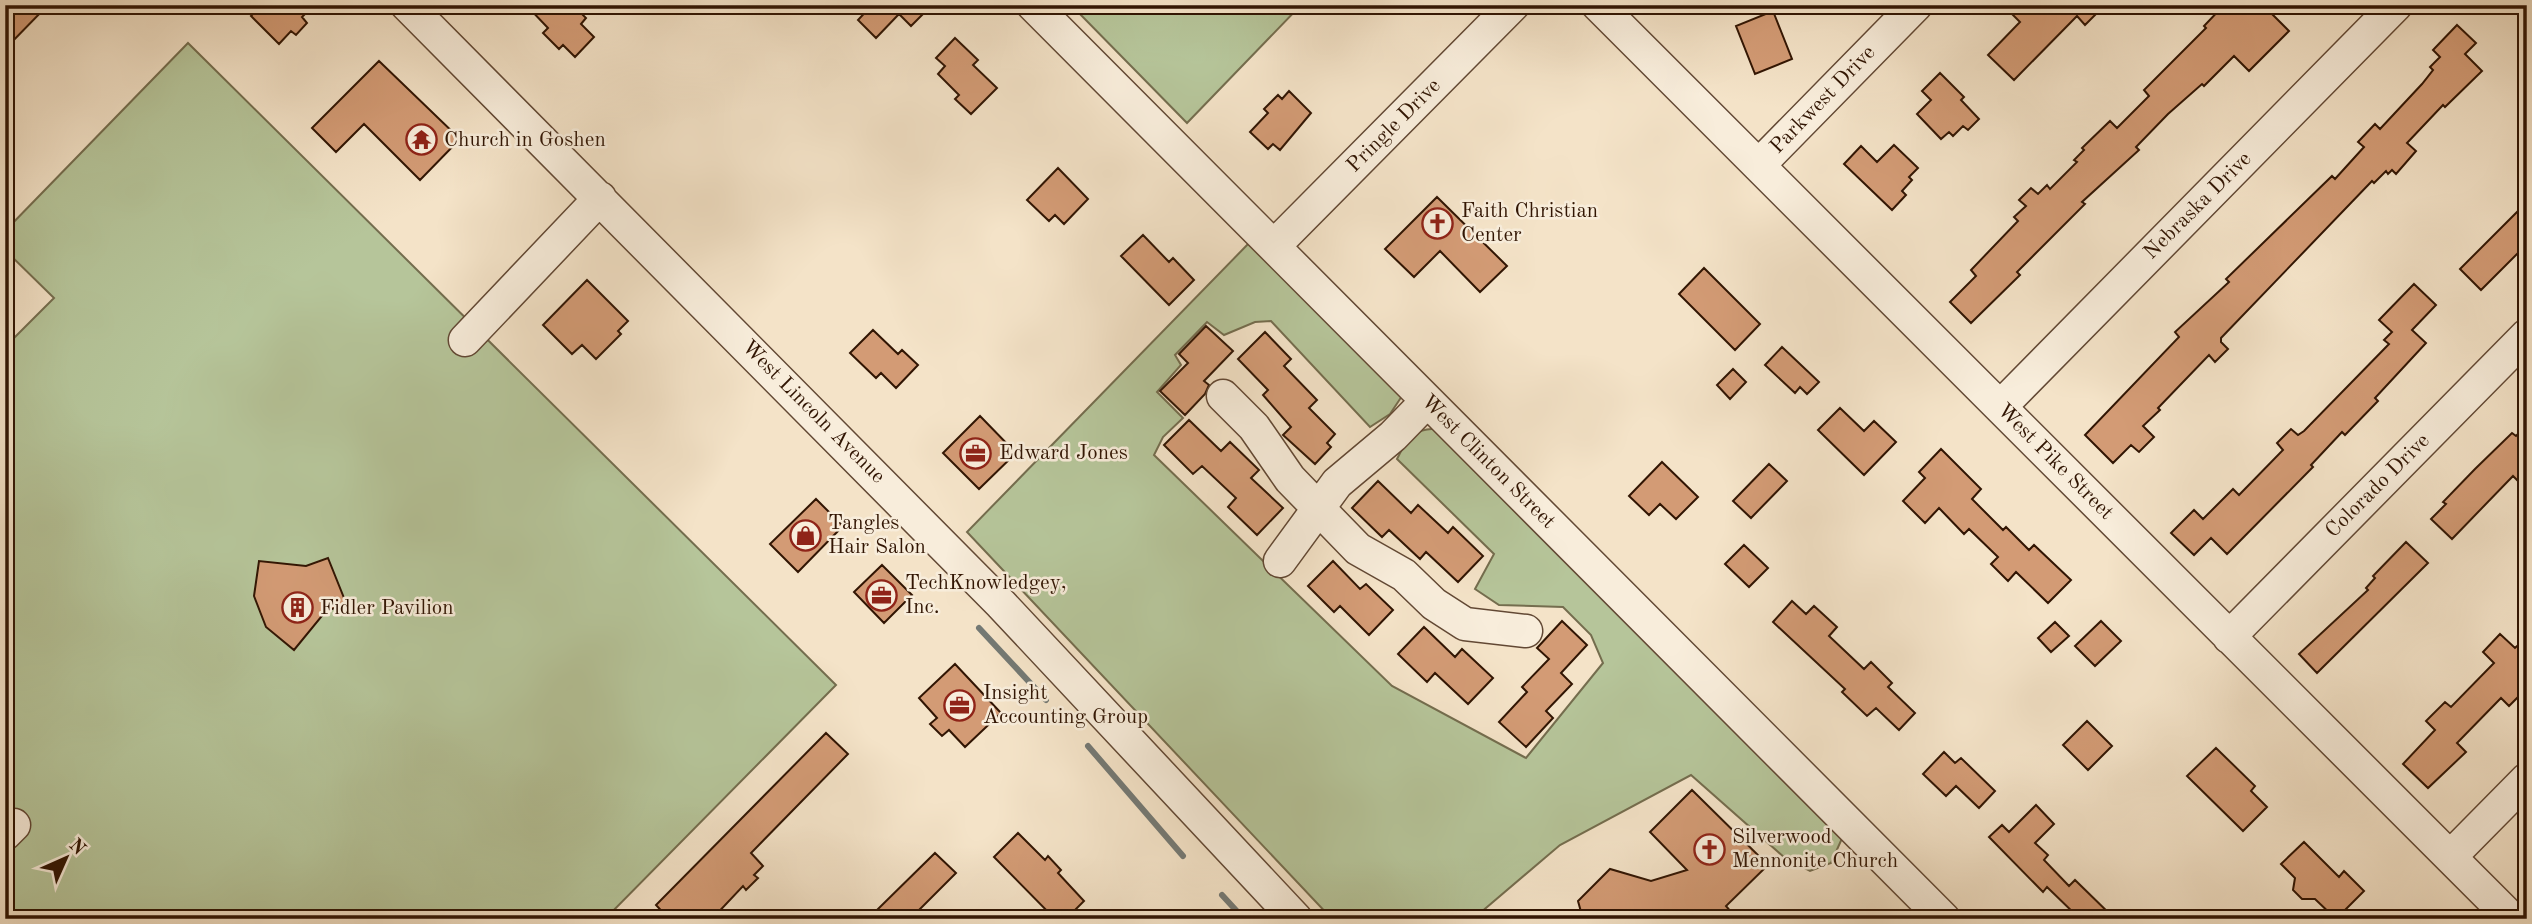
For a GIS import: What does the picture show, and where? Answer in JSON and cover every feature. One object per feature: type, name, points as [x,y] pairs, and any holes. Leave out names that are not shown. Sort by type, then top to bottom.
[{"type":"street","name":"West Lincoln Avenue","points":[[407,5],[1072,677],[1296,919]]},
{"type":"street","name":"West Clinton Street","points":[[1033,5],[1944,919]]},
{"type":"street","name":"Pringle Drive","points":[[1274,246],[1513,5]]},
{"type":"street","name":"West Pike Street","points":[[1598,5],[2512,919]]},
{"type":"street","name":"Nebraska Drive","points":[[2000,407],[2396,5]]},
{"type":"street","name":"Parkwest Drive","points":[[1759,165],[1914,6]]},
{"type":"street","points":[[465,340],[600,198]]},
{"type":"street","name":"Colorado Drive","points":[[2229,637],[2527,335]]},
{"type":"street","points":[[1223,396],[1254,427],[1290,478],[1358,549],[1404,575],[1450,617],[1483,628],[1526,631]]},
{"type":"street","points":[[1280,561],[1353,466],[1393,436],[1427,401]]},
{"type":"street","points":[[2450,857],[2527,779]]},
{"type":"green space","points":[[1079,5],[1301,5],[1187,123],[1075,9]]},
{"type":"green space","points":[[188,43],[836,685],[605,919],[5,919],[5,347],[54,298],[5,250],[5,231]]},
{"type":"green space","points":[[1251,241],[1404,393],[1390,414],[1370,427],[1271,321],[1255,322],[1224,335],[1207,322],[1175,355],[1181,365],[1157,392],[1183,418],[1163,437],[1154,455],[1392,686],[1526,758],[1603,663],[1591,635],[1563,607],[1499,605],[1475,589],[1494,554],[1397,459],[1414,435],[1425,430],[1440,430],[1844,834],[1831,863],[1810,871],[1785,858],[1691,775],[1560,845],[1473,919],[1332,919],[967,532]]},
{"type":"building","points":[[5,5],[48,5],[5,49]]},
{"type":"building","points":[[261,5],[314,5],[302,17],[307,23],[296,35],[291,31],[279,44],[251,16]]},
{"type":"building","points":[[526,5],[573,5],[586,18],[581,24],[594,37],[575,57],[563,45],[559,49],[543,33],[548,28]]},
{"type":"building","points":[[872,5],[932,5],[911,26],[899,14],[876,38],[858,20]]},
{"type":"building","points":[[2003,5],[2105,5],[2085,25],[2077,16],[2014,80],[1988,55],[2020,22]]},
{"type":"building","points":[[2224,5],[2263,5],[2289,31],[2249,71],[2234,56],[2204,86],[2202,84],[2168,114],[2136,147],[2139,150],[2082,202],[2085,204],[2017,272],[2020,275],[1971,323],[1950,302],[1976,276],[1971,270],[2018,221],[2014,217],[2026,206],[2019,200],[2031,188],[2038,194],[2047,185],[2050,189],[2077,162],[2074,160],[2084,150],[2082,148],[2110,121],[2117,128],[2149,96],[2144,90],[2206,28],[2204,26]]},
{"type":"building","points":[[1773,11],[1792,59],[1755,74],[1736,26]]},
{"type":"building","points":[[2457,25],[2476,43],[2465,54],[2482,71],[2445,107],[2443,105],[2407,143],[2416,151],[2396,174],[2392,170],[2388,174],[2386,171],[2374,183],[2372,181],[2221,338],[2221,342],[2228,349],[2215,362],[2209,355],[2158,408],[2160,410],[2143,426],[2154,437],[2139,452],[2131,445],[2113,463],[2085,435],[2179,337],[2175,332],[2229,282],[2226,279],[2332,176],[2335,179],[2364,147],[2358,142],[2375,124],[2380,129],[2422,84],[2433,70],[2430,67],[2440,57],[2433,50]]},
{"type":"building","points":[[955,38],[978,60],[973,65],[997,88],[971,114],[955,99],[959,95],[938,74],[945,66],[936,58]]},
{"type":"building","points":[[379,61],[460,139],[420,180],[364,124],[336,152],[312,128]]},
{"type":"building","points":[[1940,73],[1964,97],[1961,100],[1979,119],[1968,130],[1963,126],[1953,136],[1949,132],[1941,139],[1917,114],[1931,100],[1922,91]]},
{"type":"building","points":[[1289,91],[1311,113],[1280,150],[1273,144],[1268,149],[1250,132],[1268,113],[1264,109],[1278,95],[1282,99]]},
{"type":"building","points":[[1894,145],[1918,168],[1909,177],[1912,180],[1902,191],[1906,195],[1892,210],[1844,164],[1861,146],[1877,162]]},
{"type":"building","points":[[1058,168],[1088,199],[1064,224],[1055,215],[1049,221],[1027,200]]},
{"type":"building","name":"Faith Christian Center","points":[[1437,197],[1507,266],[1480,292],[1440,251],[1414,277],[1385,249]]},
{"type":"building","points":[[2527,202],[2527,244],[2481,290],[2460,269]]},
{"type":"building","points":[[1143,235],[1169,262],[1173,258],[1194,280],[1169,305],[1121,256]]},
{"type":"building","points":[[1704,268],[1760,324],[1735,350],[1679,294]]},
{"type":"building","points":[[587,280],[628,321],[618,331],[621,334],[596,359],[582,345],[572,354],[543,325]]},
{"type":"building","points":[[2414,284],[2436,305],[2412,330],[2426,343],[2375,398],[2378,401],[2345,435],[2342,432],[2311,465],[2313,467],[2227,554],[2211,538],[2194,555],[2171,533],[2194,510],[2203,519],[2233,489],[2239,495],[2283,450],[2277,443],[2291,429],[2298,435],[2304,431],[2389,344],[2384,340],[2392,332],[2379,320]]},
{"type":"building","points":[[1206,326],[1233,351],[1204,381],[1209,385],[1205,394],[1185,415],[1160,391],[1188,363],[1179,354]]},
{"type":"building","points":[[873,330],[898,354],[902,350],[918,365],[896,388],[881,373],[876,378],[850,353]]},
{"type":"building","points":[[1265,332],[1291,359],[1284,366],[1317,400],[1309,408],[1335,434],[1327,443],[1331,447],[1315,464],[1283,435],[1291,427],[1263,395],[1268,390],[1238,359]]},
{"type":"building","points":[[1782,347],[1819,382],[1807,394],[1800,387],[1795,393],[1765,365]]},
{"type":"building","points":[[1733,369],[1746,382],[1730,399],[1717,385]]},
{"type":"building","points":[[1840,408],[1864,431],[1874,421],[1896,442],[1864,475],[1818,430]]},
{"type":"building","points":[[980,416],[1016,453],[979,489],[943,453]]},
{"type":"building","points":[[1189,420],[1221,451],[1230,442],[1259,470],[1251,478],[1283,508],[1257,535],[1228,507],[1236,498],[1202,466],[1193,474],[1164,445]]},
{"type":"building","points":[[2527,425],[2527,490],[2513,476],[2452,539],[2431,519],[2446,504],[2443,502],[2475,469],[2512,433],[2516,436]]},
{"type":"building","points":[[1941,449],[1981,489],[1972,499],[2003,530],[2006,527],[2029,550],[2034,545],[2071,580],[2048,603],[2016,572],[2008,581],[1991,564],[1998,557],[1969,529],[1964,534],[1939,508],[1925,523],[1903,501],[1925,478],[1919,472]]},
{"type":"building","points":[[1662,462],[1698,497],[1676,519],[1660,504],[1649,515],[1629,496]]},
{"type":"building","points":[[1769,464],[1787,481],[1751,518],[1733,501]]},
{"type":"building","points":[[1378,481],[1411,513],[1418,505],[1448,533],[1453,527],[1483,556],[1458,582],[1426,552],[1420,559],[1389,530],[1382,537],[1352,508]]},
{"type":"building","points":[[816,499],[843,526],[798,572],[770,544]]},
{"type":"building","points":[[2406,542],[2428,563],[2317,673],[2299,654],[2368,590],[2366,588],[2375,578],[2373,576]]},
{"type":"building","points":[[1744,545],[1768,568],[1749,587],[1725,564]]},
{"type":"building","name":"Fidler Pavilion","points":[[328,558],[346,603],[325,612],[294,650],[266,627],[254,596],[259,561],[306,566]]},
{"type":"building","points":[[1333,561],[1360,589],[1366,584],[1393,610],[1369,635],[1340,606],[1334,612],[1308,586]]},
{"type":"building","points":[[882,565],[912,595],[884,623],[854,592]]},
{"type":"building","points":[[1792,601],[1806,614],[1814,606],[1837,627],[1829,636],[1864,669],[1871,662],[1892,683],[1888,687],[1915,713],[1899,730],[1876,708],[1867,716],[1842,692],[1845,689],[1773,622]]},
{"type":"building","points":[[1562,621],[1587,645],[1561,673],[1572,684],[1546,711],[1553,718],[1526,747],[1499,722],[1527,692],[1522,687],[1549,659],[1537,648]]},
{"type":"building","points":[[2101,621],[2121,641],[2095,666],[2075,646]]},
{"type":"building","points":[[2055,622],[2069,636],[2051,652],[2038,638]]},
{"type":"building","points":[[1424,627],[1455,657],[1462,649],[1493,678],[1468,704],[1435,673],[1427,682],[1398,654]]},
{"type":"building","points":[[2500,634],[2515,648],[2527,637],[2527,688],[2509,706],[2501,698],[2457,743],[2466,752],[2428,788],[2403,764],[2435,730],[2426,721],[2445,702],[2451,707],[2494,663],[2483,652]]},
{"type":"building","points":[[955,664],[1001,713],[965,747],[949,730],[942,736],[930,724],[937,718],[919,698]]},
{"type":"building","points":[[2087,721],[2112,746],[2088,770],[2063,745]]},
{"type":"building","points":[[826,733],[848,754],[751,853],[763,866],[754,875],[758,878],[746,890],[743,886],[712,919],[669,919],[656,905]]},
{"type":"building","points":[[2216,748],[2255,786],[2251,791],[2267,807],[2243,831],[2187,776]]},
{"type":"building","points":[[1944,752],[1955,763],[1961,758],[1995,791],[1979,808],[1956,786],[1946,796],[1923,774]]},
{"type":"building","name":"Silverwood Mennonite Church","points":[[1692,790],[1768,865],[1726,906],[1731,912],[1705,919],[1583,919],[1578,901],[1610,869],[1651,881],[1687,870],[1650,832]]},
{"type":"building","points":[[2036,805],[2054,824],[2035,843],[2048,855],[2044,860],[2069,886],[2075,880],[2115,919],[2080,919],[2047,887],[2043,892],[1989,837],[2002,825],[2009,832]]},
{"type":"building","points":[[1018,833],[1045,860],[1048,856],[1061,870],[1058,873],[1084,901],[1066,919],[1055,919],[994,857]]},
{"type":"building","points":[[2304,842],[2339,877],[2344,871],[2364,891],[2336,919],[2315,899],[2302,899],[2293,890],[2295,878],[2281,864]]},
{"type":"building","points":[[935,853],[956,873],[910,919],[888,919],[878,909]]},
{"type":"waterway","points":[[979,628],[1046,700]]},
{"type":"waterway","points":[[1088,746],[1183,856]]},
{"type":"waterway","points":[[1222,895],[1244,919]]},
{"type":"place","name":"Church in Goshen","points":[[421,140]]},
{"type":"place","name":"Faith Christian Center","points":[[1438,223]]},
{"type":"place","name":"Edward Jones","points":[[976,453]]},
{"type":"place","name":"Tangles Hair Salon","points":[[805,535]]},
{"type":"place","name":"TechKnowledgey, Inc.","points":[[882,595]]},
{"type":"place","name":"Fidler Pavilion","points":[[297,608]]},
{"type":"place","name":"Insight Accounting Group","points":[[960,705]]},
{"type":"place","name":"Silverwood Mennonite Church","points":[[1709,849]]}]
